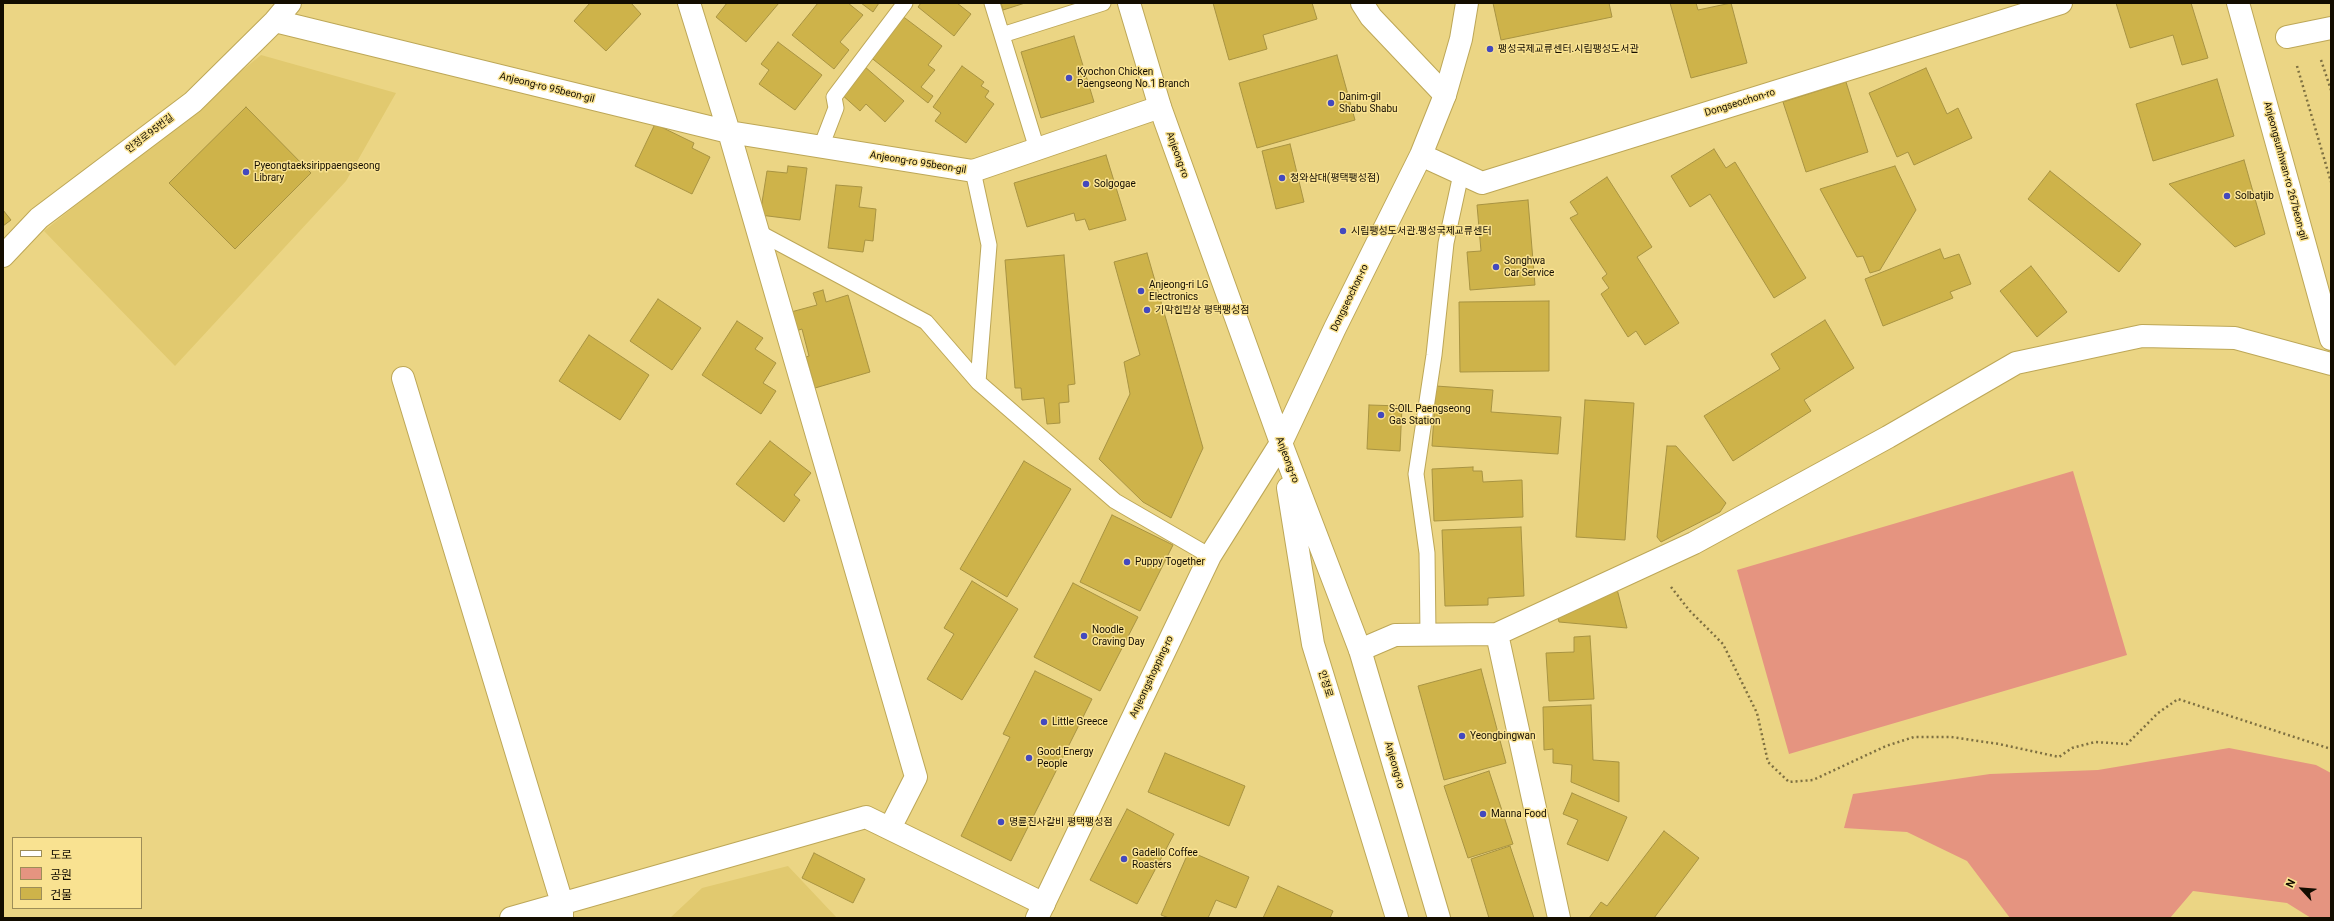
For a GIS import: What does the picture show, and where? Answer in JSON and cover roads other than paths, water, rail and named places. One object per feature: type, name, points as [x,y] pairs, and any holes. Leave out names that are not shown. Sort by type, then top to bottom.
[{"type":"street","name":"안정로95번길","points":[[3,256],[39,218],[193,102],[275,21],[290,3]]},
{"type":"street","points":[[689,3],[729,132],[916,777],[890,828]]},
{"type":"street","name":"Anjeong-ro","points":[[1128,3],[1160,107],[1281,443],[1360,650],[1439,918]]},
{"type":"street","points":[[1362,3],[1370,18],[1445,95]]},
{"type":"street","name":"Dongseochon-ro","points":[[1281,443],[1335,328],[1421,155],[1445,95],[1461,39],[1467,3]]},
{"type":"street","name":"Dongseochon-ro","points":[[1421,155],[1482,183],[2061,3]]},
{"type":"street","name":"Anjeongsunhwan-ro 267beon-gil","points":[[2238,3],[2331,339]]},
{"type":"street","name":"Anjeong-ro 95beon-gil","points":[[275,21],[729,132],[973,171],[1160,107]]},
{"type":"street","points":[[2287,37],[2331,28]]},
{"type":"street","points":[[1360,650],[1395,635],[1497,634],[1694,543],[1888,437],[2016,363],[2142,336],[2235,338],[2331,364]]},
{"type":"street","points":[[403,378],[562,910]]},
{"type":"street","name":"Anjeongshopping-ro","points":[[1041,911],[1210,556],[1281,443]]},
{"type":"street","name":"안정로","points":[[1281,443],[1313,644],[1397,918]]},
{"type":"street","points":[[1497,634],[1558,918]]},
{"type":"street","points":[[511,918],[562,910],[866,817],[890,828],[1041,911]]},
{"type":"lane","points":[[821,147],[836,108],[834,97],[905,3]]},
{"type":"lane","points":[[992,3],[1037,149]]},
{"type":"lane","points":[[1002,35],[1103,3]]},
{"type":"lane","points":[[973,171],[989,245],[978,382]]},
{"type":"lane","points":[[1428,634],[1427,553],[1416,474],[1434,355],[1446,243],[1461,174]]},
{"type":"lane","points":[[758,232],[926,322],[978,382],[1114,502],[1210,556]]},
{"type":"place","name":"팽성국제교류센터.시립팽성도서관","points":[[1490,49]]},
{"type":"place","name":"Kyochon Chicken Paengseong No.1 Branch","points":[[1069,78]]},
{"type":"place","name":"Danim-gil Shabu Shabu","points":[[1331,103]]},
{"type":"place","name":"Pyeongtaeksirippaengseong Library","points":[[246,172]]},
{"type":"place","name":"청와삼대(평택팽성점)","points":[[1282,178]]},
{"type":"place","name":"Solgogae","points":[[1086,184]]},
{"type":"place","name":"Solbatjib","points":[[2227,196]]},
{"type":"place","name":"시립팽성도서관.팽성국제교류센터","points":[[1343,231]]},
{"type":"place","name":"Songhwa Car Service","points":[[1496,267]]},
{"type":"place","name":"Anjeong-ri LG Electronics","points":[[1141,291]]},
{"type":"place","name":"기막힌밥상 평택팽성점","points":[[1147,310]]},
{"type":"place","name":"S-OIL Paengseong Gas Station","points":[[1381,415]]},
{"type":"place","name":"Puppy Together","points":[[1127,562]]},
{"type":"place","name":"Noodle Craving Day","points":[[1084,636]]},
{"type":"place","name":"Little Greece","points":[[1044,722]]},
{"type":"place","name":"Yeongbingwan","points":[[1462,736]]},
{"type":"place","name":"Good Energy People","points":[[1029,758]]},
{"type":"place","name":"Manna Food","points":[[1483,814]]},
{"type":"place","name":"명륜진사갈비 평택팽성점","points":[[1001,822]]},
{"type":"place","name":"Gadello Coffee Roasters","points":[[1124,859]]}]
